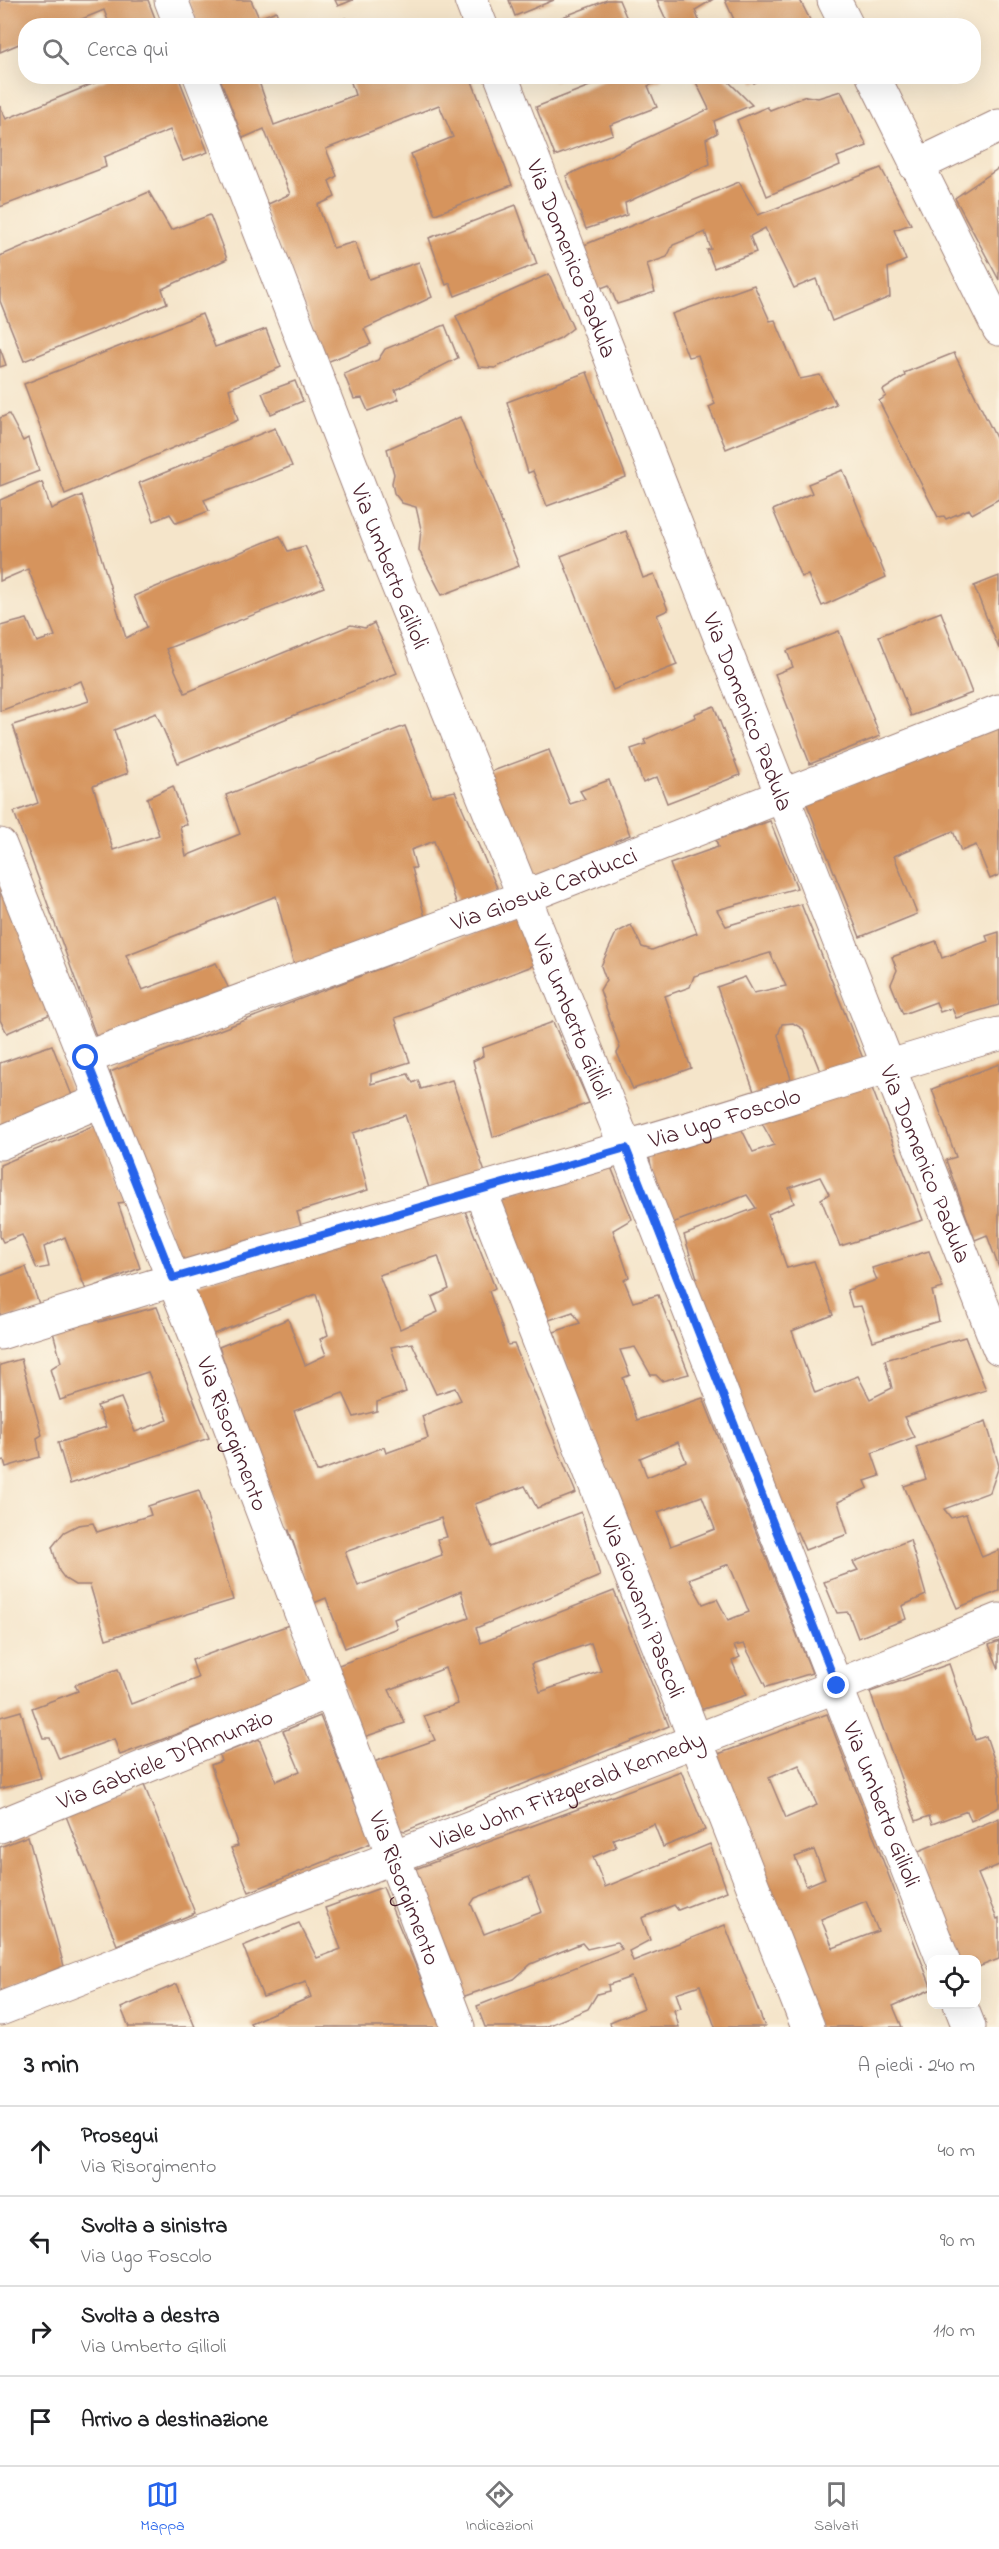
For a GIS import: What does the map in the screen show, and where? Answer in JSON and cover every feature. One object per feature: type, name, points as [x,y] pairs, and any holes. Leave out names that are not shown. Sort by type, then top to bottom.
[{"type":"street","points":[[171,0],[178,18]]},
{"type":"street","points":[[471,0],[478,18]]},
{"type":"street","points":[[834,0],[843,18]]},
{"type":"street","name":"Via Umberto Gilioli","points":[[203,84],[388,560],[626,1148],[941,1955]]},
{"type":"street","name":"Via Domenico Padula","points":[[504,84],[783,794],[886,1065],[999,1348]]},
{"type":"street","points":[[877,84],[999,329]]},
{"type":"street","points":[[916,166],[999,126]]},
{"type":"street","name":"Via Giosuè Carducci","points":[[86,1058],[524,897],[999,711]]},
{"type":"street","name":"Via Risorgimento","points":[[0,845],[173,1278],[458,2027]]},
{"type":"street","name":"Via Ugo Foscolo","points":[[0,1333],[173,1278],[626,1148],[886,1065],[999,1034]]},
{"type":"street","points":[[0,1143],[102,1100]]},
{"type":"street","name":"Via Giovanni Pascoli","points":[[480,1190],[808,2027]]},
{"type":"street","name":"Viale John Fitzgerald Kennedy","points":[[0,2009],[837,1686],[999,1620]]},
{"type":"street","name":"Via Gabriele D'Annunzio","points":[[0,1826],[330,1691]]},
{"type":"street","points":[[962,2009],[969,2027]]},
{"type":"building","points":[[0,0],[148,0],[155,18],[107,18],[104,10],[84,18],[18,18],[18,44],[0,52]]},
{"type":"building","points":[[188,0],[251,0],[259,18],[195,18]]},
{"type":"building","points":[[335,0],[353,0],[338,6]]},
{"type":"building","points":[[509,0],[554,0],[515,16]]},
{"type":"building","points":[[607,0],[619,0],[627,18],[560,18]]},
{"type":"building","points":[[657,0],[712,0],[695,10],[698,18],[665,18]]},
{"type":"building","points":[[725,0],[800,0],[809,18],[733,18]]},
{"type":"building","points":[[276,11],[278,18],[259,18]]},
{"type":"building","points":[[92,84],[181,84],[208,152],[183,161],[170,130],[104,157],[106,167],[0,207],[0,106],[6,119]]},
{"type":"building","points":[[222,84],[260,84],[274,125],[355,95],[352,84],[473,84],[512,185],[435,214],[411,154],[453,137],[439,105],[326,149],[337,176],[329,181],[335,197],[318,205],[333,248],[355,242],[369,279],[419,262],[432,297],[364,329],[371,344],[327,362],[264,206],[290,194],[264,129],[243,138]]},
{"type":"building","points":[[595,84],[653,84],[648,86],[657,107],[610,125],[613,134],[555,156],[536,107]]},
{"type":"building","points":[[697,84],[731,84],[752,105],[714,121],[717,133],[706,139],[710,164],[625,203],[627,215],[586,229],[566,176],[709,109]]},
{"type":"building","points":[[841,91],[867,146],[837,157],[840,165],[767,196],[737,120],[767,107],[770,110],[806,96],[818,98]]},
{"type":"building","points":[[881,168],[911,224],[894,230],[906,260],[888,268],[890,297],[832,321],[816,279],[794,288],[765,228],[750,236],[756,252],[714,268],[707,250],[711,249],[705,232],[673,245],[667,257],[647,264],[655,292],[617,304],[609,285],[596,290],[579,247],[739,182],[758,215]]},
{"type":"building","points":[[999,168],[999,280],[955,198]]},
{"type":"building","points":[[149,192],[171,230],[210,215],[227,259],[162,289],[167,303],[24,361],[0,301],[0,256]]},
{"type":"building","points":[[516,205],[537,264],[455,296],[450,283],[446,285],[429,238]]},
{"type":"building","points":[[549,274],[573,328],[560,338],[495,368],[479,367],[456,316]]},
{"type":"building","points":[[754,285],[770,321],[775,320],[800,379],[820,375],[836,404],[726,449],[709,407],[715,404],[698,355],[688,357],[672,314]]},
{"type":"building","points":[[202,314],[215,347],[266,329],[281,367],[229,389],[238,420],[65,494],[24,384]]},
{"type":"building","points":[[445,325],[458,358],[395,390],[399,399],[368,411],[362,398],[354,399],[344,374],[378,360],[385,349]]},
{"type":"building","points":[[0,348],[6,365],[0,367]]},
{"type":"building","points":[[954,353],[999,444],[999,499],[972,514],[969,509],[946,519],[944,516],[938,517],[879,401],[886,396],[883,390],[905,376],[904,373]]},
{"type":"building","points":[[587,372],[626,477],[547,506],[533,471],[528,473],[507,402]]},
{"type":"building","points":[[295,381],[303,401],[271,414],[262,393]]},
{"type":"building","points":[[9,414],[23,441],[28,438],[39,471],[0,486],[0,418]]},
{"type":"building","points":[[460,417],[519,566],[442,595],[419,550],[421,529],[416,507],[402,503],[394,493],[392,483],[394,474],[387,449]]},
{"type":"building","points":[[275,428],[292,466],[204,500],[209,511],[176,523],[170,514],[154,521],[139,483]]},
{"type":"building","points":[[843,470],[886,577],[822,606],[808,575],[801,577],[773,510],[812,493],[808,484]]},
{"type":"building","points":[[42,482],[51,509],[82,495],[126,638],[147,627],[134,596],[280,536],[288,551],[305,546],[324,587],[166,649],[185,693],[351,625],[365,628],[374,623],[397,673],[178,763],[156,713],[114,730],[128,773],[93,786],[113,850],[159,835],[147,798],[173,786],[187,825],[180,826],[186,856],[240,834],[226,795],[405,726],[432,796],[455,791],[498,890],[458,907],[434,841],[411,850],[416,868],[412,868],[426,921],[295,969],[276,896],[126,955],[142,990],[216,963],[231,993],[99,1044],[14,812],[38,803],[13,725],[89,701],[81,681],[0,711],[0,626],[27,619],[37,642],[55,636],[28,569],[0,581],[0,500]]},
{"type":"building","points":[[626,531],[643,578],[654,574],[668,610],[657,615],[677,665],[613,690],[561,556]]},
{"type":"building","points":[[999,576],[999,649],[974,586]]},
{"type":"building","points":[[941,612],[972,693],[911,716],[879,636]]},
{"type":"building","points":[[839,631],[880,736],[810,764],[775,674],[793,667],[787,651]]},
{"type":"building","points":[[714,706],[740,775],[667,803],[657,777],[643,783],[631,749],[646,744],[644,740],[696,717],[694,714]]},
{"type":"building","points":[[999,724],[999,875],[990,879],[976,845],[961,851],[953,831],[894,856],[917,914],[860,937],[806,802]]},
{"type":"building","points":[[549,750],[570,804],[585,799],[580,791],[609,780],[630,835],[615,841],[618,850],[527,884],[485,774]]},
{"type":"building","points":[[770,821],[797,888],[717,910],[726,926],[801,904],[864,1061],[822,1076],[803,1029],[793,1023],[782,1024],[778,1035],[793,1086],[756,1097],[717,987],[745,977],[754,993],[786,986],[770,953],[694,976],[690,987],[665,996],[691,1068],[633,1089],[617,1053],[620,1048],[600,990],[606,980],[601,966],[616,933],[631,925],[642,947],[652,950],[697,933],[670,864],[718,847],[716,840]]},
{"type":"building","points":[[0,878],[55,1012],[7,1033],[0,1020]]},
{"type":"building","points":[[517,916],[535,965],[395,1018],[410,1062],[371,1074],[371,1084],[408,1074],[413,1083],[418,1080],[421,1089],[452,1080],[487,1178],[431,1194],[405,1115],[353,1133],[368,1190],[297,1212],[301,1226],[183,1268],[110,1072]]},
{"type":"building","points":[[999,932],[999,1005],[956,1018],[952,1008],[940,1012],[936,1002],[903,1014],[891,984],[897,970],[892,957],[936,941],[942,958],[988,941],[986,936]]},
{"type":"building","points":[[553,1022],[589,1103],[493,1137],[473,1061],[483,1056],[482,1048]]},
{"type":"building","points":[[52,1045],[75,1103],[0,1132],[0,1063]]},
{"type":"building","points":[[999,1064],[999,1268],[987,1235],[975,1240],[946,1160],[956,1157],[932,1089]]},
{"type":"building","points":[[870,1083],[923,1220],[840,1246],[821,1199],[829,1194],[820,1177],[789,1188],[794,1203],[768,1214],[787,1268],[814,1261],[833,1315],[792,1331],[815,1393],[858,1376],[870,1399],[892,1388],[885,1360],[965,1337],[986,1390],[904,1417],[914,1437],[872,1453],[880,1476],[865,1481],[868,1488],[838,1502],[848,1534],[805,1550],[797,1532],[790,1536],[688,1280],[697,1278],[684,1235],[756,1208],[747,1195],[662,1227],[649,1155],[739,1124],[753,1152],[774,1145],[759,1118]]},
{"type":"building","points":[[97,1124],[126,1202],[118,1203],[140,1268],[86,1290],[65,1237],[44,1247],[49,1267],[37,1269],[22,1235],[3,1242],[0,1236],[0,1165]]},
{"type":"building","points":[[609,1162],[632,1219],[613,1230],[629,1277],[624,1280],[633,1302],[658,1295],[689,1374],[662,1381],[656,1375],[651,1375],[635,1347],[620,1350],[630,1375],[623,1378],[637,1420],[703,1398],[812,1673],[766,1687],[744,1644],[734,1646],[740,1657],[732,1661],[746,1695],[697,1711],[554,1332],[580,1323],[573,1312],[546,1321],[495,1196]],"holes":[[[678,1442],[686,1461],[647,1477],[640,1458]],[[702,1496],[715,1529],[671,1546],[658,1512]],[[729,1564],[749,1612],[728,1620],[717,1599],[703,1604],[689,1579]]]},
{"type":"building","points":[[462,1203],[495,1288],[489,1291],[508,1345],[514,1344],[576,1493],[537,1508],[525,1486],[475,1504],[491,1547],[581,1512],[600,1576],[476,1628],[481,1643],[614,1591],[669,1726],[405,1831],[398,1829],[371,1763],[435,1740],[424,1716],[458,1704],[445,1668],[389,1690],[405,1723],[361,1738],[336,1666],[469,1618],[461,1591],[394,1619],[397,1628],[345,1648],[326,1598],[314,1603],[289,1530],[283,1533],[219,1347],[288,1319],[305,1365],[326,1355],[320,1339],[328,1335],[316,1294],[211,1335],[191,1288]],"holes":[[[438,1256],[449,1289],[432,1297],[438,1312],[400,1329],[379,1275]],[[412,1343],[436,1394],[455,1388],[461,1400],[422,1416],[428,1438],[386,1453],[384,1447],[317,1472],[294,1411],[343,1393],[354,1417],[377,1411],[377,1402],[406,1392],[391,1347]],[[441,1518],[447,1537],[437,1539],[442,1555],[358,1586],[345,1552]],[[591,1643],[601,1671],[540,1692],[531,1664]]]},
{"type":"building","points":[[929,1251],[943,1288],[932,1291],[939,1321],[873,1341],[861,1306],[852,1307],[847,1290],[877,1280],[872,1268]]},
{"type":"building","points":[[26,1267],[40,1307],[0,1321],[0,1276]]},
{"type":"building","points":[[157,1307],[209,1438],[70,1484],[58,1443],[106,1427],[97,1406],[121,1398],[135,1432],[168,1420],[148,1372],[60,1400],[50,1369],[61,1362],[53,1332],[96,1316],[99,1322]]},
{"type":"building","points":[[21,1359],[42,1435],[37,1438],[40,1457],[6,1467],[4,1460],[0,1461],[0,1365]]},
{"type":"building","points":[[986,1421],[999,1466],[990,1492],[944,1509],[951,1518],[966,1514],[982,1557],[999,1550],[999,1591],[957,1608],[904,1486],[926,1479],[916,1447]]},
{"type":"building","points":[[199,1490],[233,1600],[106,1639],[90,1585],[75,1585],[65,1579],[59,1571],[52,1547],[64,1532],[78,1525],[93,1523],[97,1532],[151,1515],[148,1506]]},
{"type":"building","points":[[910,1540],[926,1595],[902,1606],[906,1619],[858,1638],[848,1612],[837,1613],[824,1582],[858,1570],[853,1562]]},
{"type":"building","points":[[289,1625],[310,1685],[120,1755],[114,1739],[59,1759],[50,1738],[43,1738],[32,1708],[78,1691],[75,1685],[118,1669],[131,1704],[198,1678],[192,1660]]},
{"type":"building","points":[[999,1641],[999,1669],[989,1645]]},
{"type":"building","points":[[949,1664],[975,1740],[986,1736],[999,1774],[999,1807],[971,1821],[967,1811],[932,1824],[929,1816],[916,1821],[870,1692]]},
{"type":"building","points":[[21,1711],[41,1778],[0,1789],[0,1717]]},
{"type":"building","points":[[827,1714],[927,1976],[927,1991],[893,2006],[902,2027],[817,2027],[713,1756]],"holes":[[[799,1765],[817,1805],[786,1818],[769,1778]],[[814,1850],[825,1878],[806,1886],[795,1857]],[[866,1901],[878,1931],[833,1948],[821,1919]]]},
{"type":"building","points":[[320,1716],[371,1843],[249,1892],[231,1848],[238,1846],[211,1765],[221,1761],[219,1755],[259,1739],[276,1781],[300,1771],[283,1731]]},
{"type":"building","points":[[681,1771],[705,1830],[663,1847],[654,1824],[613,1839],[616,1847],[593,1857],[605,1887],[710,1844],[727,1891],[678,1910],[674,1905],[642,1918],[650,1940],[629,1951],[633,1961],[725,1925],[765,2027],[715,2027],[700,1985],[676,1993],[681,2008],[674,2010],[679,2027],[611,2027],[610,2022],[644,2008],[631,1977],[608,1985],[609,1991],[597,1994],[588,2009],[545,2027],[485,2027],[477,2006],[622,1949],[617,1942],[587,1949],[582,1943],[531,1964],[514,1979],[462,1997],[410,1871]],"holes":[[[529,1877],[542,1912],[484,1934],[471,1904],[475,1898]]]},
{"type":"building","points":[[144,1785],[195,1913],[117,1945],[66,1816]]},
{"type":"building","points":[[999,1818],[999,1865],[978,1874],[997,1919],[999,1918],[999,1959],[981,1966],[981,1955],[955,1955],[914,1853]]},
{"type":"building","points":[[28,1836],[64,1966],[0,1992],[0,1847]]},
{"type":"building","points":[[383,1887],[441,2027],[252,2027],[250,2023],[311,1997],[306,1982],[263,1997],[243,1946],[299,1923],[317,1958],[341,1949],[325,1908]]},
{"type":"building","points":[[177,1984],[195,2027],[129,2027],[121,2008]]},
{"type":"route","points":[[86,1058],[173,1278],[626,1148],[837,1686]]}]
